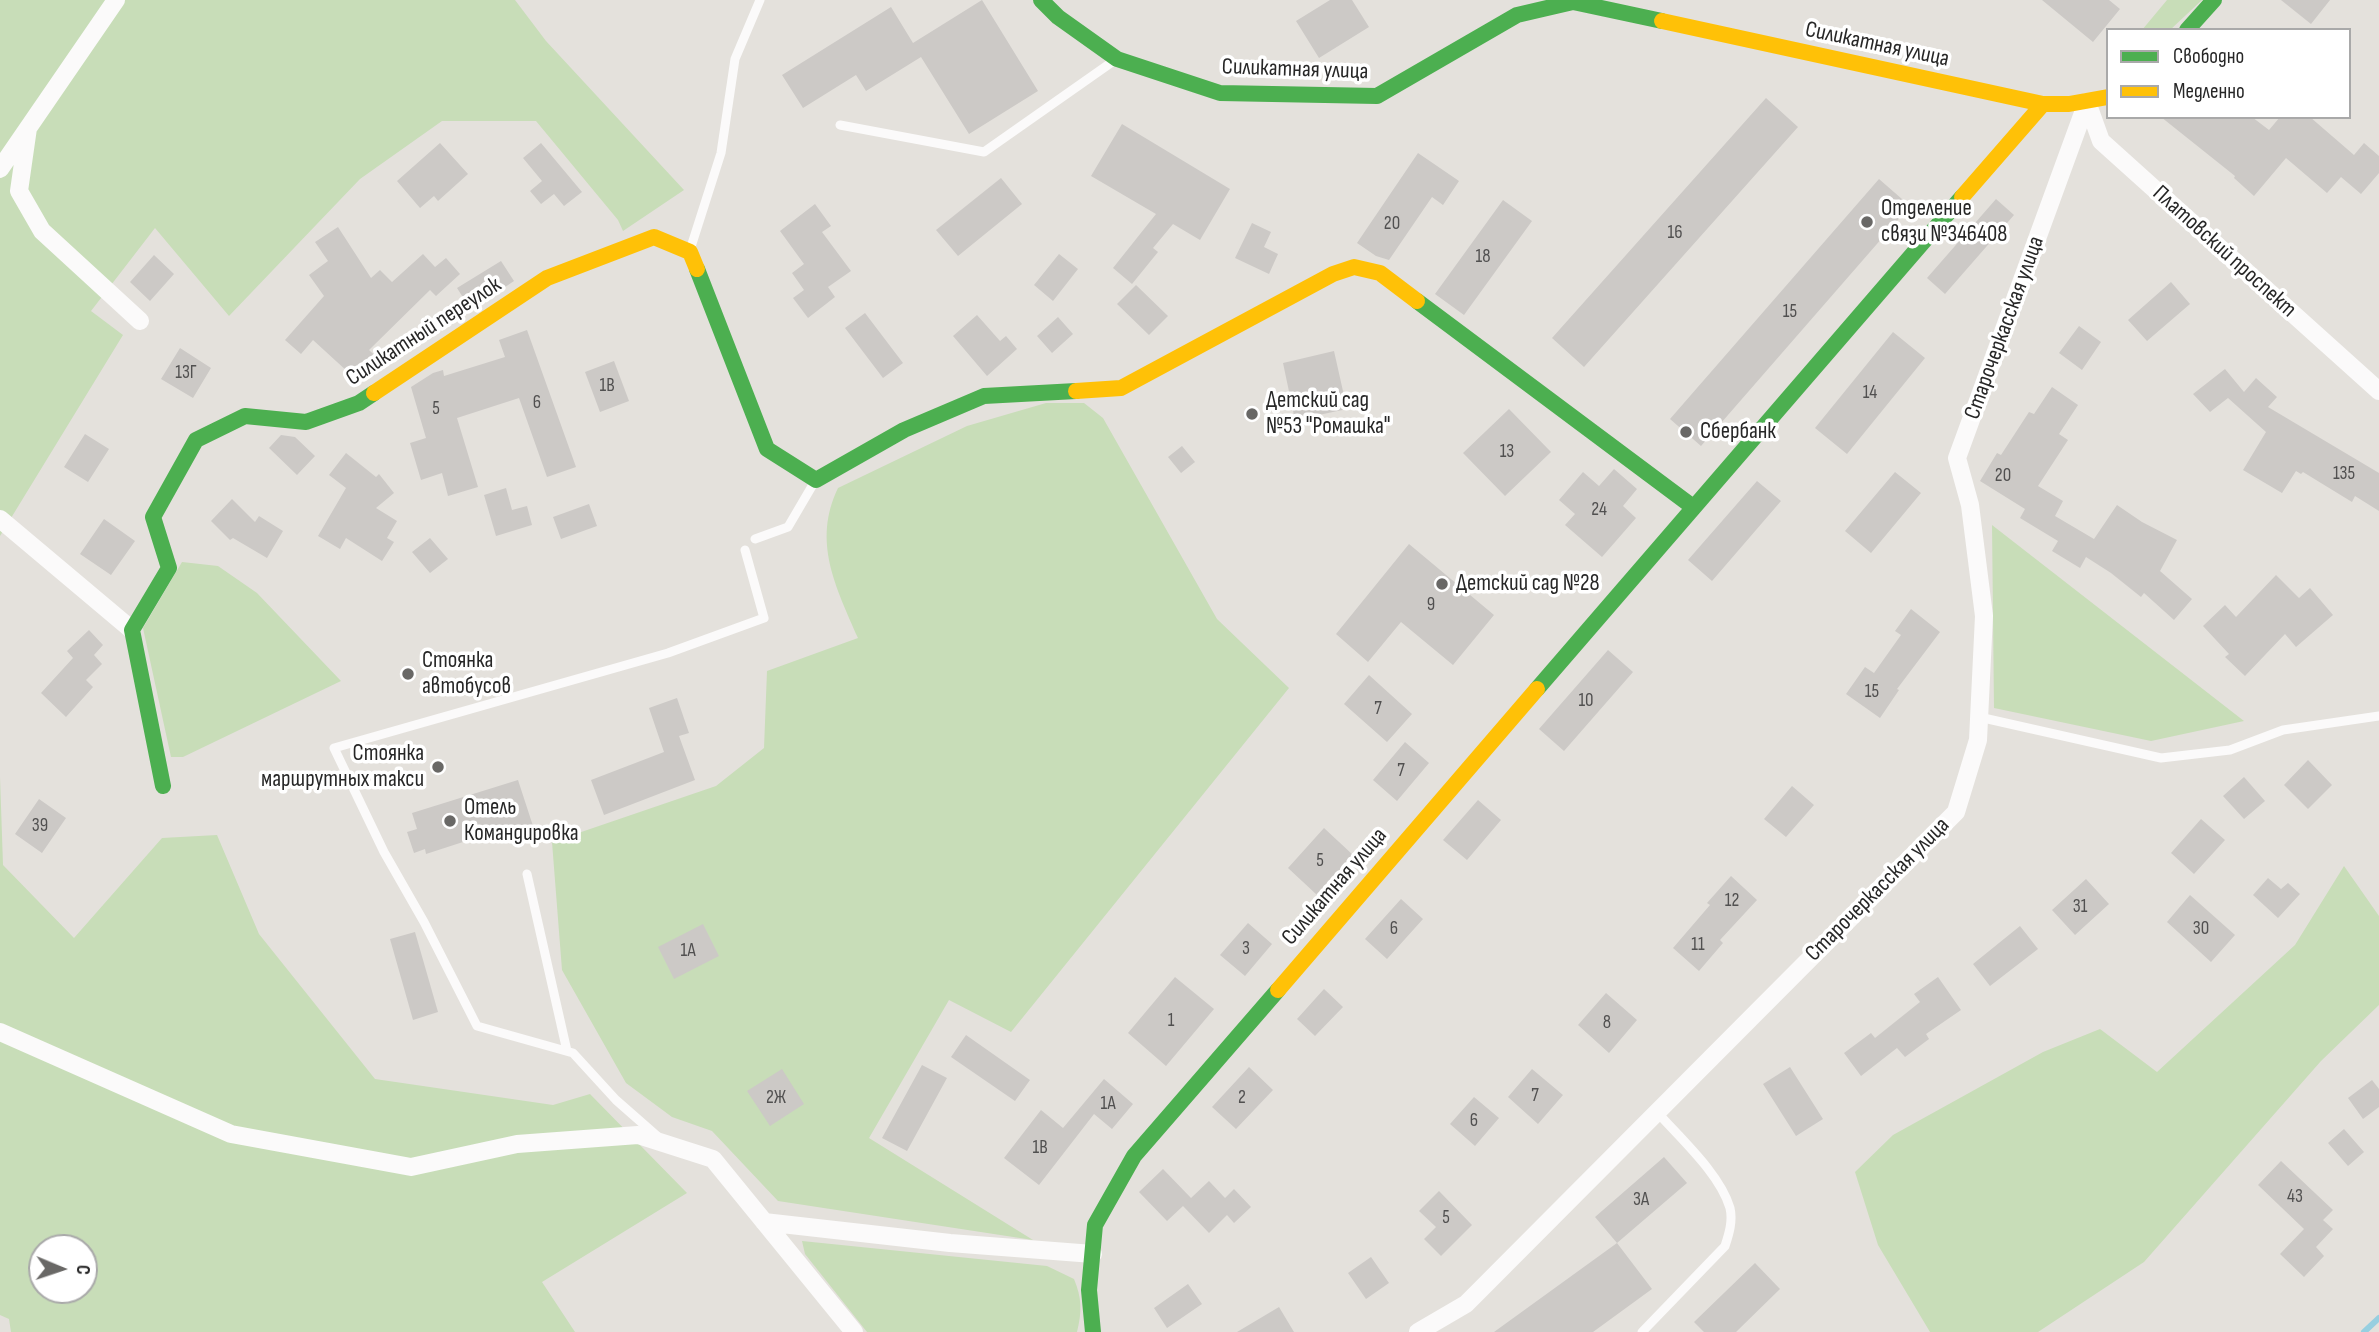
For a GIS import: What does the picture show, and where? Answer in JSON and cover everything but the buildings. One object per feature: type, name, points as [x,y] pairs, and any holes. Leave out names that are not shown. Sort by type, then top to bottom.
[{"type":"street","points":[[0,169],[116,0]]},
{"type":"street","name":"Силикатная улица","points":[[1041,0],[1058,17],[1117,59],[1220,93],[1377,96],[1517,15],[1573,2],[2043,104],[2087,102],[2106,97]]},
{"type":"street","points":[[2189,28],[2214,0]]},
{"type":"street","name":"Платовский проспект","points":[[2087,102],[2101,141],[2379,391]]},
{"type":"street","name":"Старочеркасская улица","points":[[1418,1332],[1466,1304],[1956,812],[1978,740],[1984,616],[1970,505],[1957,458],[2087,102]]},
{"type":"street","name":"Силикатная улица","points":[[1093,1332],[1089,1290],[1095,1225],[1134,1156],[2043,104]]},
{"type":"street","points":[[28,128],[19,191],[41,231],[140,321]]},
{"type":"street","name":"Силикатный переулок","points":[[132,630],[169,568],[153,517],[196,440],[245,416],[306,422],[359,404],[547,278],[653,237],[690,252]]},
{"type":"street","points":[[690,252],[767,449],[816,480],[904,430],[984,396],[1121,388],[1333,274],[1354,267],[1380,273],[1693,507]]},
{"type":"street","points":[[0,519],[132,630],[163,786]]},
{"type":"street","points":[[0,1032],[231,1134],[411,1167],[517,1144],[638,1135],[713,1159],[854,1332]]},
{"type":"street","points":[[764,1222],[950,1243],[1093,1254]]},
{"type":"lane","points":[[690,252],[721,153],[736,60],[760,0]]},
{"type":"lane","points":[[840,125],[984,152],[1117,59]]},
{"type":"lane","points":[[755,539],[788,527],[816,480]]},
{"type":"lane","points":[[667,1144],[616,1100],[573,1053],[477,1026],[424,922],[384,852],[334,748],[668,653],[764,618],[745,550]]},
{"type":"lane","points":[[1979,717],[2161,758],[2230,750],[2283,730],[2379,716]]},
{"type":"lane","points":[[527,874],[567,1051]]},
{"type":"lane","points":[[1642,1332],[1725,1246],[1731,1229],[1730,1210],[1719,1183],[1657,1112]]},
{"type":"green space","points":[[0,0],[515,0],[546,41],[684,190],[623,231],[618,220],[536,121],[442,121],[360,179],[229,316],[155,228],[91,311],[123,335],[0,536]]},
{"type":"green space","points":[[2167,0],[2202,0],[2172,28],[2144,28]]},
{"type":"green space","points":[[1046,403],[1084,403],[1103,418],[1217,619],[1289,688],[1011,1032],[949,1000],[869,1138],[1033,1240],[778,1201],[712,1131],[672,1117],[626,1083],[562,970],[552,842],[716,786],[764,748],[767,671],[858,638],[835,582],[827,546],[830,508],[838,488],[967,426]]},
{"type":"green space","points":[[1992,525],[2244,721],[2151,741],[1994,708]]},
{"type":"green space","points":[[182,562],[218,566],[257,593],[341,681],[183,757],[171,757],[143,628]]},
{"type":"green space","points":[[0,777],[3,865],[74,938],[162,838],[217,835],[259,934],[375,1079],[553,1105],[590,1094],[687,1193],[542,1282],[575,1332],[11,1332],[9,1319],[0,1315]]},
{"type":"green space","points":[[2344,866],[2379,916],[2379,1005],[2321,1061],[2144,1262],[2038,1332],[1930,1332],[1878,1245],[1855,1172],[1893,1135],[2043,1052],[2100,1029],[2157,1072],[2295,945]]},
{"type":"green space","points":[[802,1241],[1047,1266],[1074,1279],[1080,1305],[1077,1332],[867,1332],[805,1254]]},
{"type":"waterway","points":[[2364,1332],[2379,1318]]},
{"type":"traffic: fast","points":[[1041,0],[1058,17],[1117,59],[1220,93],[1377,96],[1517,15],[1573,2],[1662,21]]},
{"type":"traffic: fast","points":[[2189,28],[2214,0]]},
{"type":"traffic: fast","points":[[1537,689],[1962,197]]},
{"type":"traffic: fast","points":[[697,269],[767,449],[816,480],[904,430],[984,396],[1076,391]]},
{"type":"traffic: fast","points":[[1417,301],[1693,507]]},
{"type":"traffic: fast","points":[[163,786],[132,630],[169,568],[153,517],[196,440],[245,416],[306,422],[359,403],[374,393]]},
{"type":"traffic: fast","points":[[1093,1332],[1089,1290],[1095,1225],[1134,1156],[1278,990]]},
{"type":"traffic: slow","points":[[1662,21],[2043,104],[2069,104],[2106,97]]},
{"type":"traffic: slow","points":[[1962,197],[2043,104]]},
{"type":"traffic: slow","points":[[374,393],[547,278],[654,237],[690,252],[697,269]]},
{"type":"traffic: slow","points":[[1076,391],[1121,388],[1333,274],[1354,267],[1380,273],[1417,301]]},
{"type":"traffic: slow","points":[[1278,990],[1537,689]]},
{"type":"place","name":"Отделение связи №346408","points":[[1867,222]]},
{"type":"place","name":"Детский сад №53 \"Ромашка\"","points":[[1252,414]]},
{"type":"place","name":"Сбербанк","points":[[1686,432]]},
{"type":"place","name":"Детский сад №28","points":[[1442,584]]},
{"type":"place","name":"Стоянка автобусов","points":[[408,674]]},
{"type":"place","name":"Стоянка маршрутных такси","points":[[438,767]]},
{"type":"place","name":"Отель Командировка","points":[[450,821]]}]
